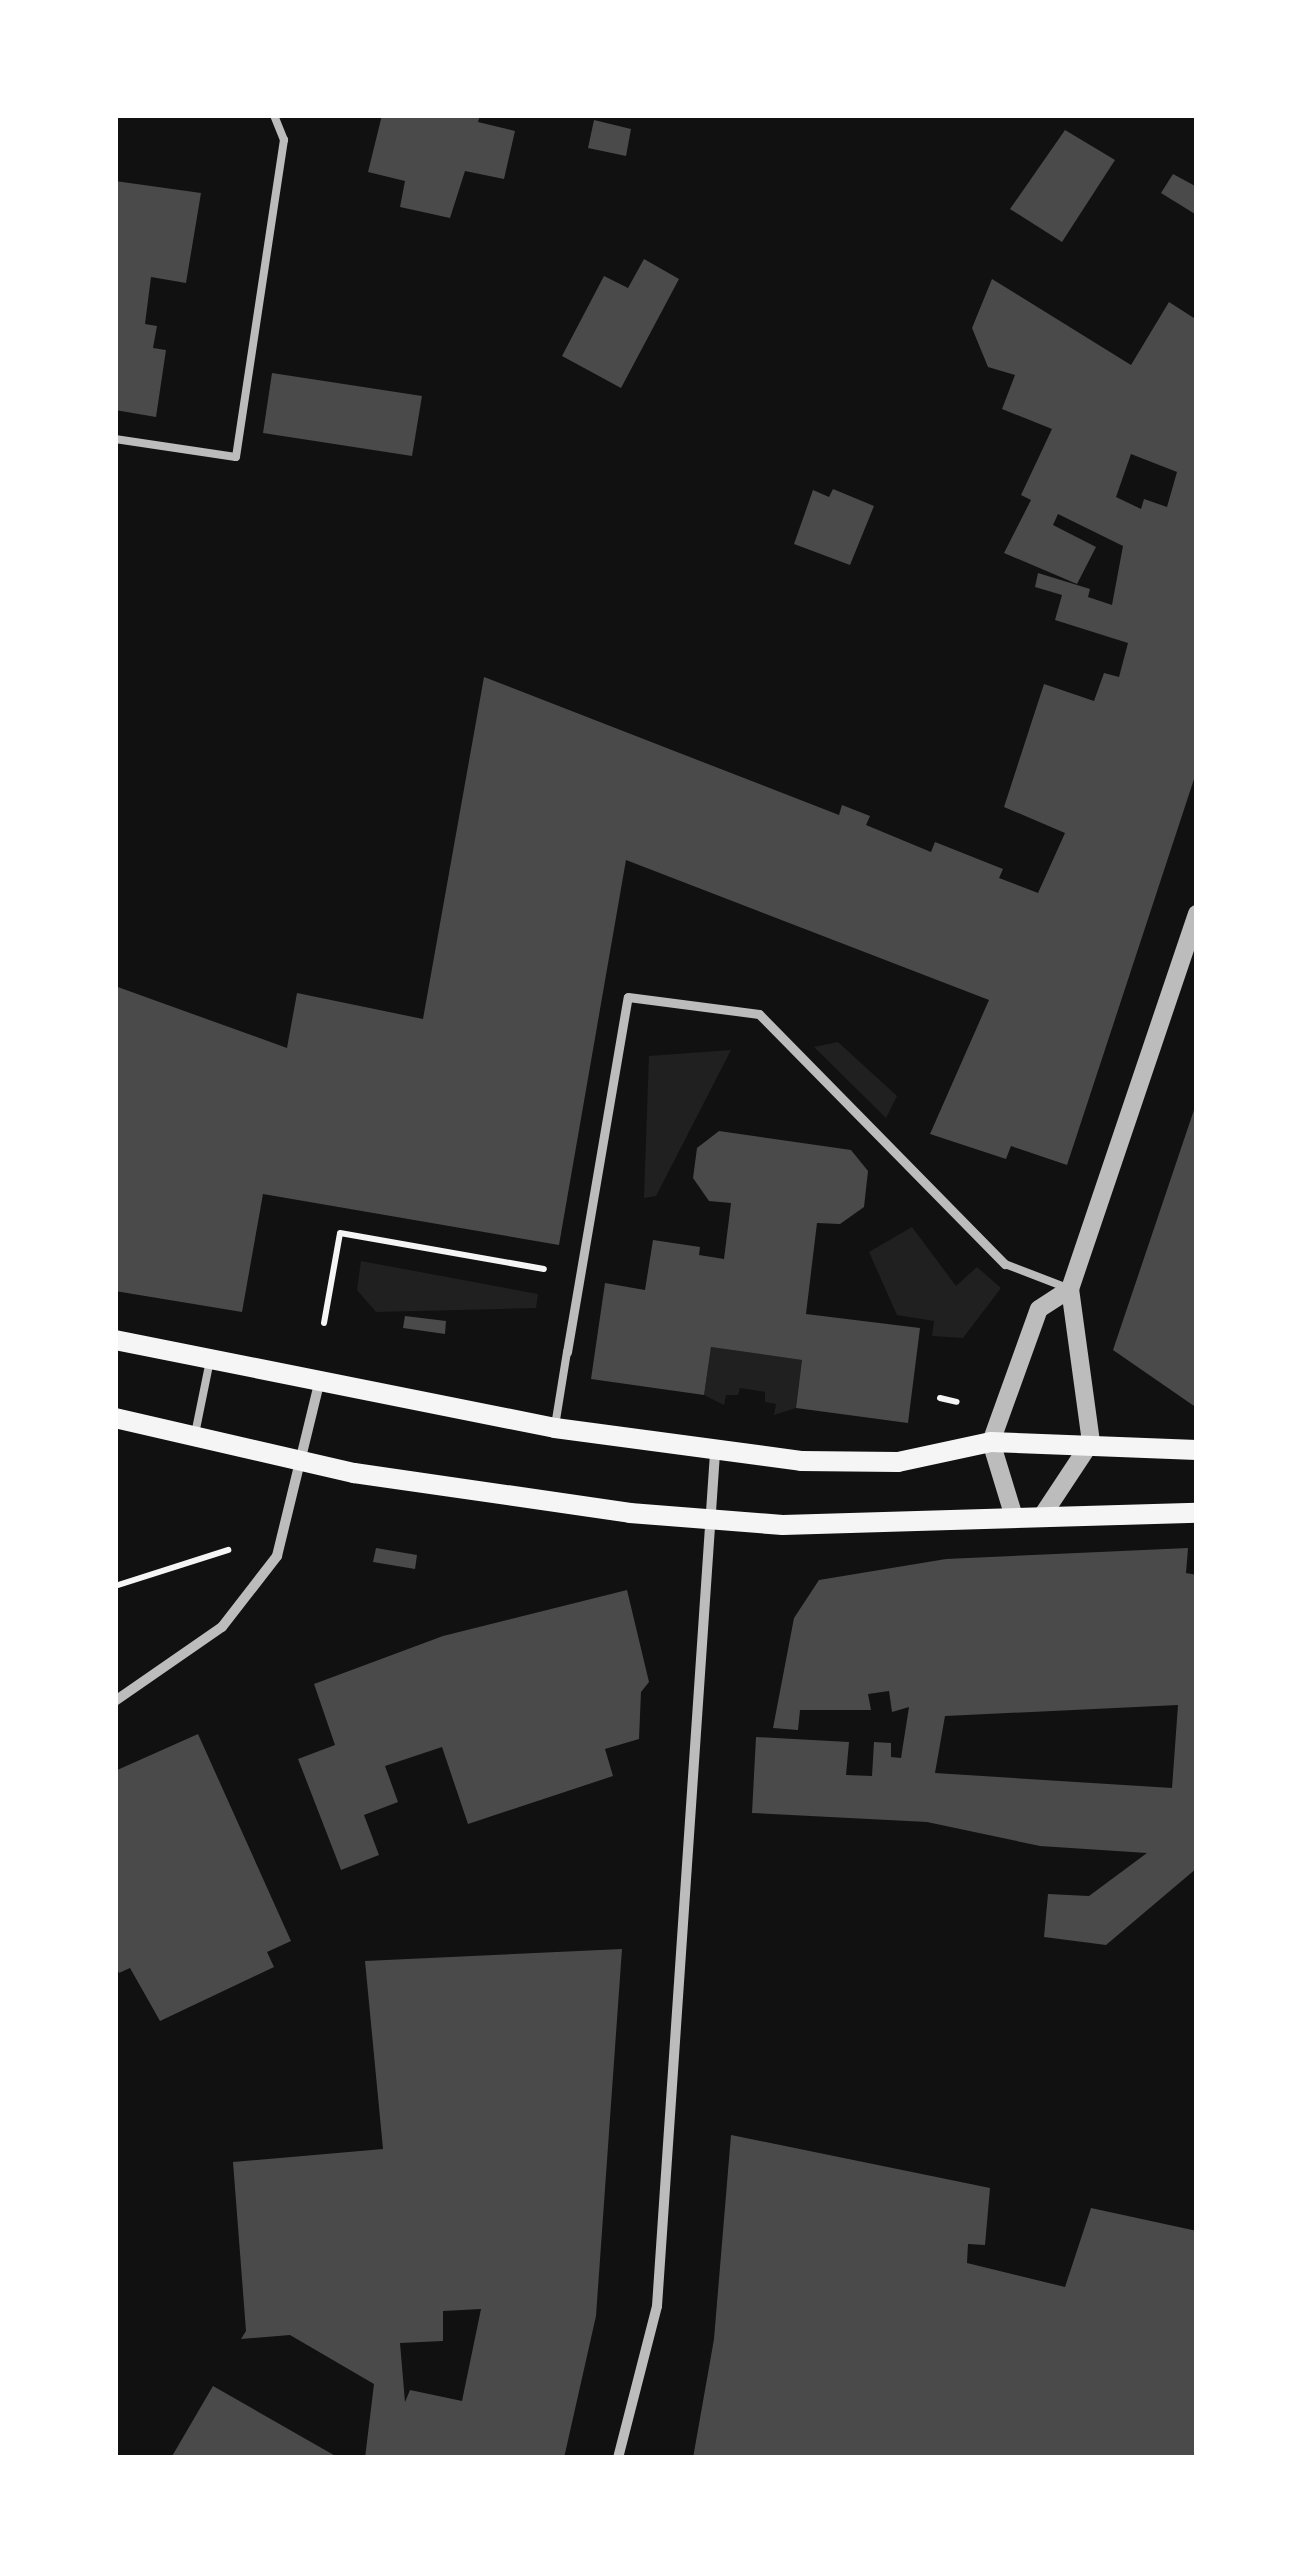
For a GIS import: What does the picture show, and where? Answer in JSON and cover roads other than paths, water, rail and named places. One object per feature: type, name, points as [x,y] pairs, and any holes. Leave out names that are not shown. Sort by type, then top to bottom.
[{"type":"main road","points":[[115,1340],[319,1384],[554,1428],[715,1452],[898,1462],[991,1442],[1091,1442],[1197,1450]]},
{"type":"main road","points":[[115,1418],[299,1462],[711,1520],[783,1526],[1197,1513]]},
{"type":"street","points":[[1042,1516],[1091,1442],[1070,1288],[1197,914]]},
{"type":"street","points":[[567,1352],[628,998],[759,1014],[1004,1264]]},
{"type":"street","points":[[1014,1517],[991,1442],[1039,1309],[1070,1288]]},
{"type":"street","points":[[115,1701],[222,1628],[277,1556],[319,1384]]},
{"type":"street","points":[[618,2458],[657,2306],[715,1452]]},
{"type":"lane","points":[[115,438],[236,457],[284,140],[274,115]]},
{"type":"lane","points":[[1004,1264],[1070,1288]]},
{"type":"lane","points":[[554,1428],[567,1352]]},
{"type":"lane","points":[[194,1436],[210,1360]]}]
